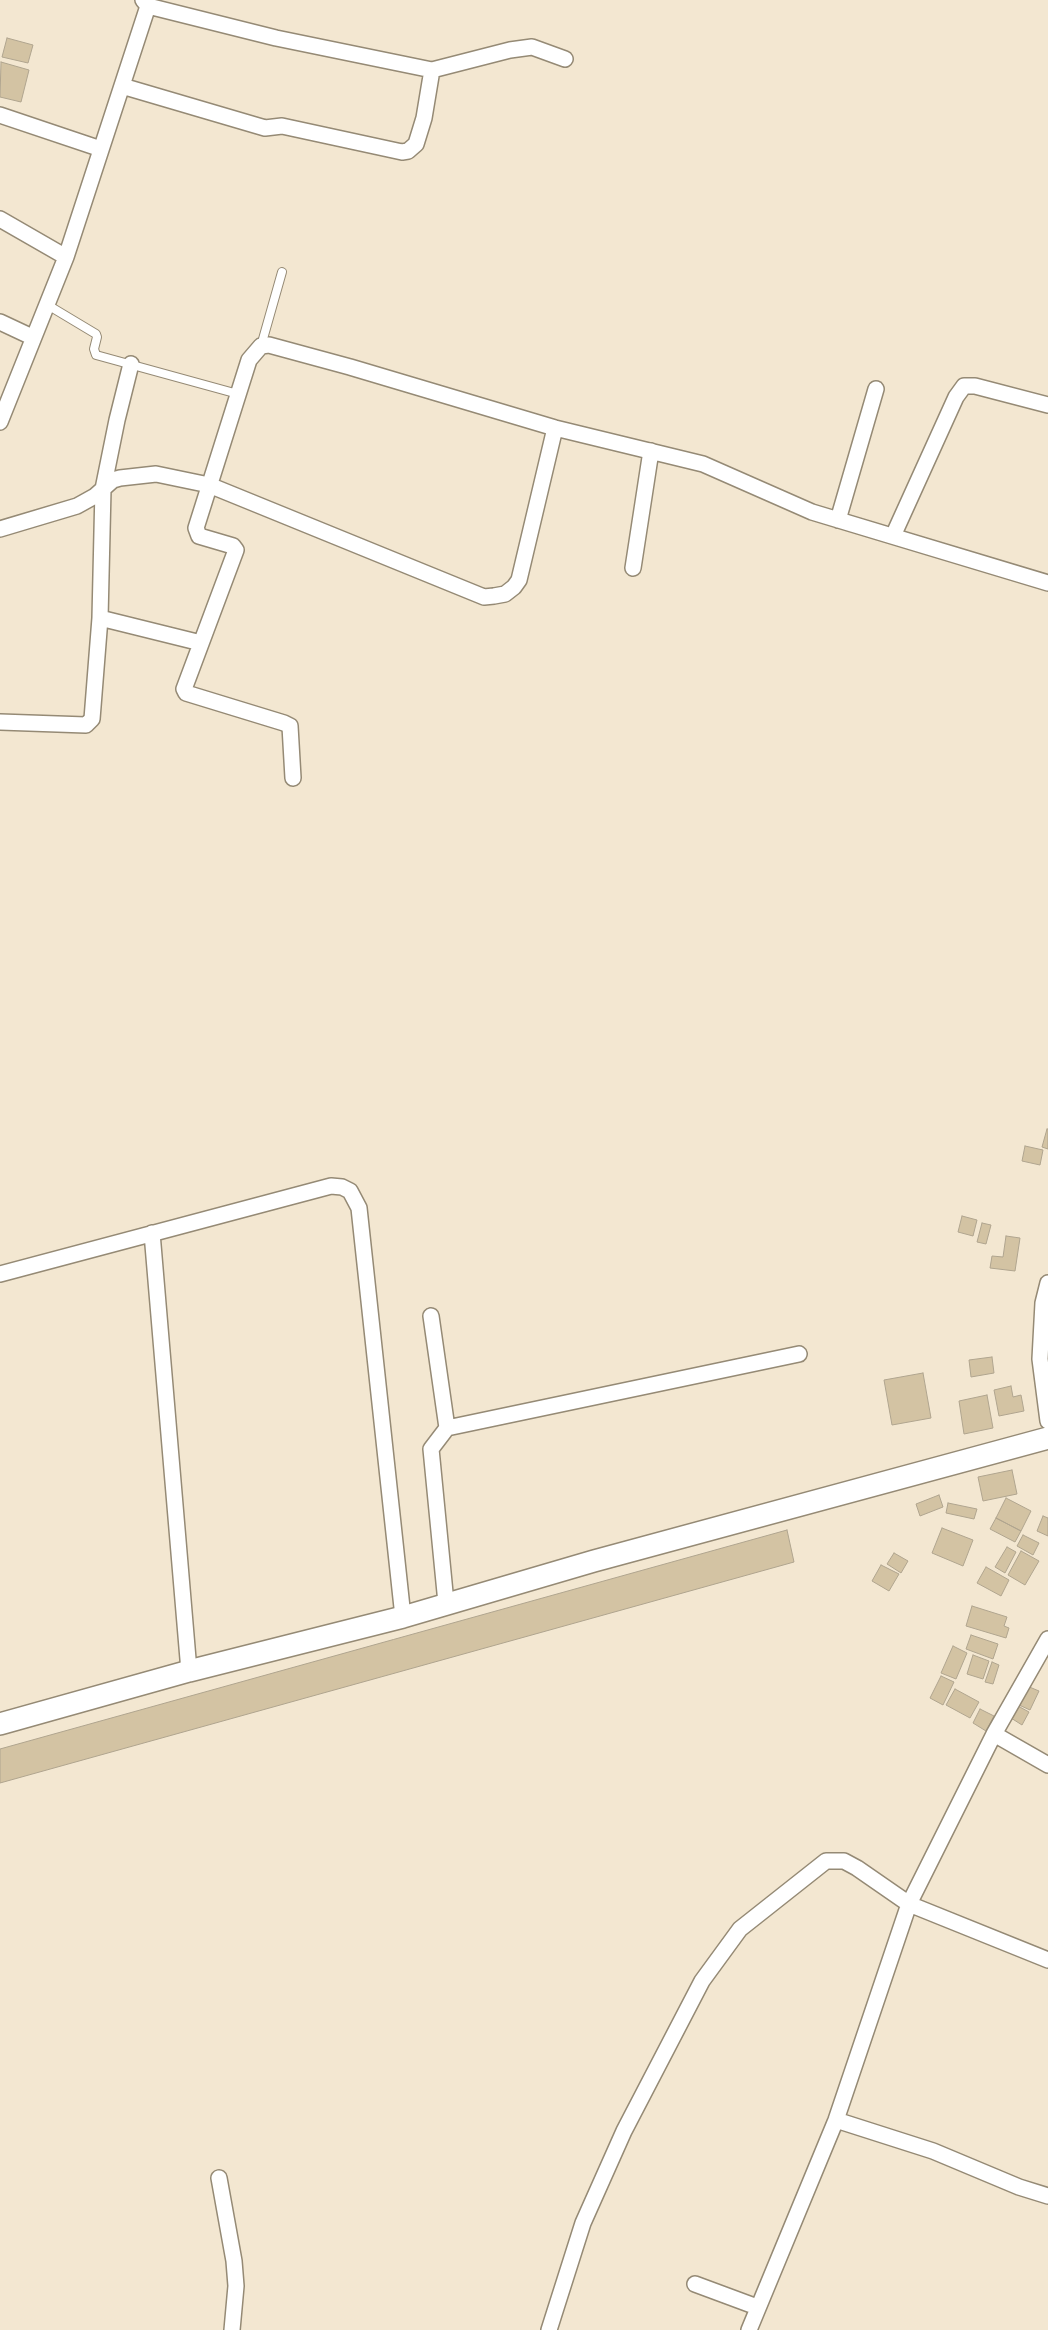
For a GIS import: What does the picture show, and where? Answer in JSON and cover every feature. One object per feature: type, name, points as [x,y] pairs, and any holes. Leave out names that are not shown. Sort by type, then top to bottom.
[{"type":"main road","points":[[0,1724],[188,1671],[403,1617],[446,1603],[1048,1438]]},
{"type":"street","points":[[0,422],[32,337],[66,256],[122,86],[145,3],[276,38],[432,70],[510,50],[532,47],[565,58]]},
{"type":"street","points":[[122,86],[265,128],[282,126],[402,152],[408,151],[416,144],[424,118],[432,70]]},
{"type":"street","points":[[0,115],[101,149]]},
{"type":"street","points":[[0,219],[66,256]]},
{"type":"street","points":[[0,322],[32,337]]},
{"type":"street","points":[[293,778],[290,726],[186,693],[186,684],[236,550],[233,546],[199,536],[196,532],[249,360],[261,346],[269,345],[350,367],[554,428],[702,464],[812,512],[1048,583]]},
{"type":"street","points":[[0,722],[89,724],[92,719],[100,618],[103,489],[131,364]]},
{"type":"street","points":[[893,536],[956,397],[964,386],[975,386],[1048,405]]},
{"type":"street","points":[[838,520],[876,389]]},
{"type":"street","points":[[0,529],[77,506],[120,478],[151,473],[209,485],[484,597],[505,594],[519,580],[554,428]]},
{"type":"street","points":[[633,568],[650,451]]},
{"type":"street","points":[[100,618],[201,643]]},
{"type":"street","points":[[0,1274],[152,1232],[331,1186],[342,1187],[350,1191],[359,1208],[403,1617]]},
{"type":"street","points":[[152,1232],[188,1671]]},
{"type":"street","points":[[1048,1283],[1043,1303],[1040,1359],[1048,1421]]},
{"type":"street","points":[[432,1316],[447,1428]]},
{"type":"street","points":[[446,1603],[431,1449],[447,1428],[799,1354]]},
{"type":"street","points":[[748,2330],[836,2120],[908,1904],[994,1734],[1048,1639]]},
{"type":"street","points":[[994,1734],[1048,1765]]},
{"type":"street","points":[[549,2330],[583,2223],[624,2131],[702,1981],[740,1929],[826,1860],[834,1859],[857,1868],[908,1904],[1048,1960]]},
{"type":"street","points":[[836,2120],[933,2151],[1020,2187],[1048,2196]]},
{"type":"street","points":[[218,2178],[235,2278],[235,2311],[232,2330]]},
{"type":"street","points":[[694,2284],[757,2307]]},
{"type":"lane","points":[[261,346],[282,272]]},
{"type":"lane","points":[[46,304],[96,334],[94,349],[96,355],[238,394]]},
{"type":"building","points":[[7,38],[33,45],[28,63],[2,57]]},
{"type":"building","points":[[1,62],[29,70],[21,102],[0,97]]},
{"type":"building","points":[[1048,1129],[1048,1149],[1042,1147]]},
{"type":"building","points":[[1025,1146],[1043,1150],[1040,1165],[1022,1161]]},
{"type":"building","points":[[962,1216],[977,1220],[973,1236],[958,1232]]},
{"type":"building","points":[[982,1223],[991,1225],[986,1244],[977,1242]]},
{"type":"building","points":[[1006,1236],[1020,1238],[1015,1271],[990,1268],[992,1256],[1003,1257]]},
{"type":"building","points":[[992,1357],[994,1373],[971,1377],[969,1360]]},
{"type":"building","points":[[923,1373],[931,1418],[892,1425],[884,1380]]},
{"type":"building","points":[[1011,1386],[1013,1397],[1021,1395],[1024,1411],[999,1416],[994,1390]]},
{"type":"building","points":[[987,1395],[993,1428],[964,1434],[959,1401]]},
{"type":"building","points":[[1012,1470],[1017,1494],[983,1501],[978,1477]]},
{"type":"building","points":[[939,1495],[943,1507],[920,1516],[916,1504]]},
{"type":"building","points":[[1006,1498],[1031,1511],[1021,1531],[996,1518]]},
{"type":"building","points":[[948,1503],[977,1509],[974,1519],[946,1513]]},
{"type":"building","points":[[1043,1516],[1048,1518],[1048,1536],[1037,1531]]},
{"type":"building","points":[[996,1518],[1021,1531],[1015,1542],[990,1529]]},
{"type":"building","points":[[942,1528],[973,1540],[963,1566],[932,1553]]},
{"type":"building","points":[[787,1530],[794,1562],[0,1783],[0,1749]]},
{"type":"building","points":[[1023,1535],[1039,1543],[1033,1555],[1017,1546]]},
{"type":"building","points":[[1007,1547],[1016,1552],[1005,1573],[995,1567]]},
{"type":"building","points":[[1021,1551],[1039,1561],[1025,1585],[1008,1575]]},
{"type":"building","points":[[894,1553],[908,1561],[901,1573],[887,1564]]},
{"type":"building","points":[[881,1565],[899,1574],[889,1591],[872,1581]]},
{"type":"building","points":[[986,1567],[1009,1580],[1001,1596],[977,1583]]},
{"type":"building","points":[[972,1606],[1007,1617],[1004,1626],[1009,1628],[1006,1638],[966,1626]]},
{"type":"building","points":[[971,1635],[998,1644],[993,1659],[966,1649]]},
{"type":"building","points":[[953,1646],[967,1653],[956,1679],[941,1673]]},
{"type":"building","points":[[973,1655],[989,1661],[983,1679],[967,1674]]},
{"type":"building","points":[[992,1662],[999,1665],[993,1684],[985,1682]]},
{"type":"building","points":[[941,1676],[954,1682],[943,1705],[930,1698]]},
{"type":"building","points":[[1027,1686],[1039,1691],[1030,1710],[1019,1705]]},
{"type":"building","points":[[955,1689],[979,1702],[970,1718],[946,1705]]},
{"type":"building","points":[[1018,1706],[1029,1712],[1022,1725],[1011,1718]]},
{"type":"building","points":[[980,1709],[994,1716],[986,1731],[973,1723]]}]
